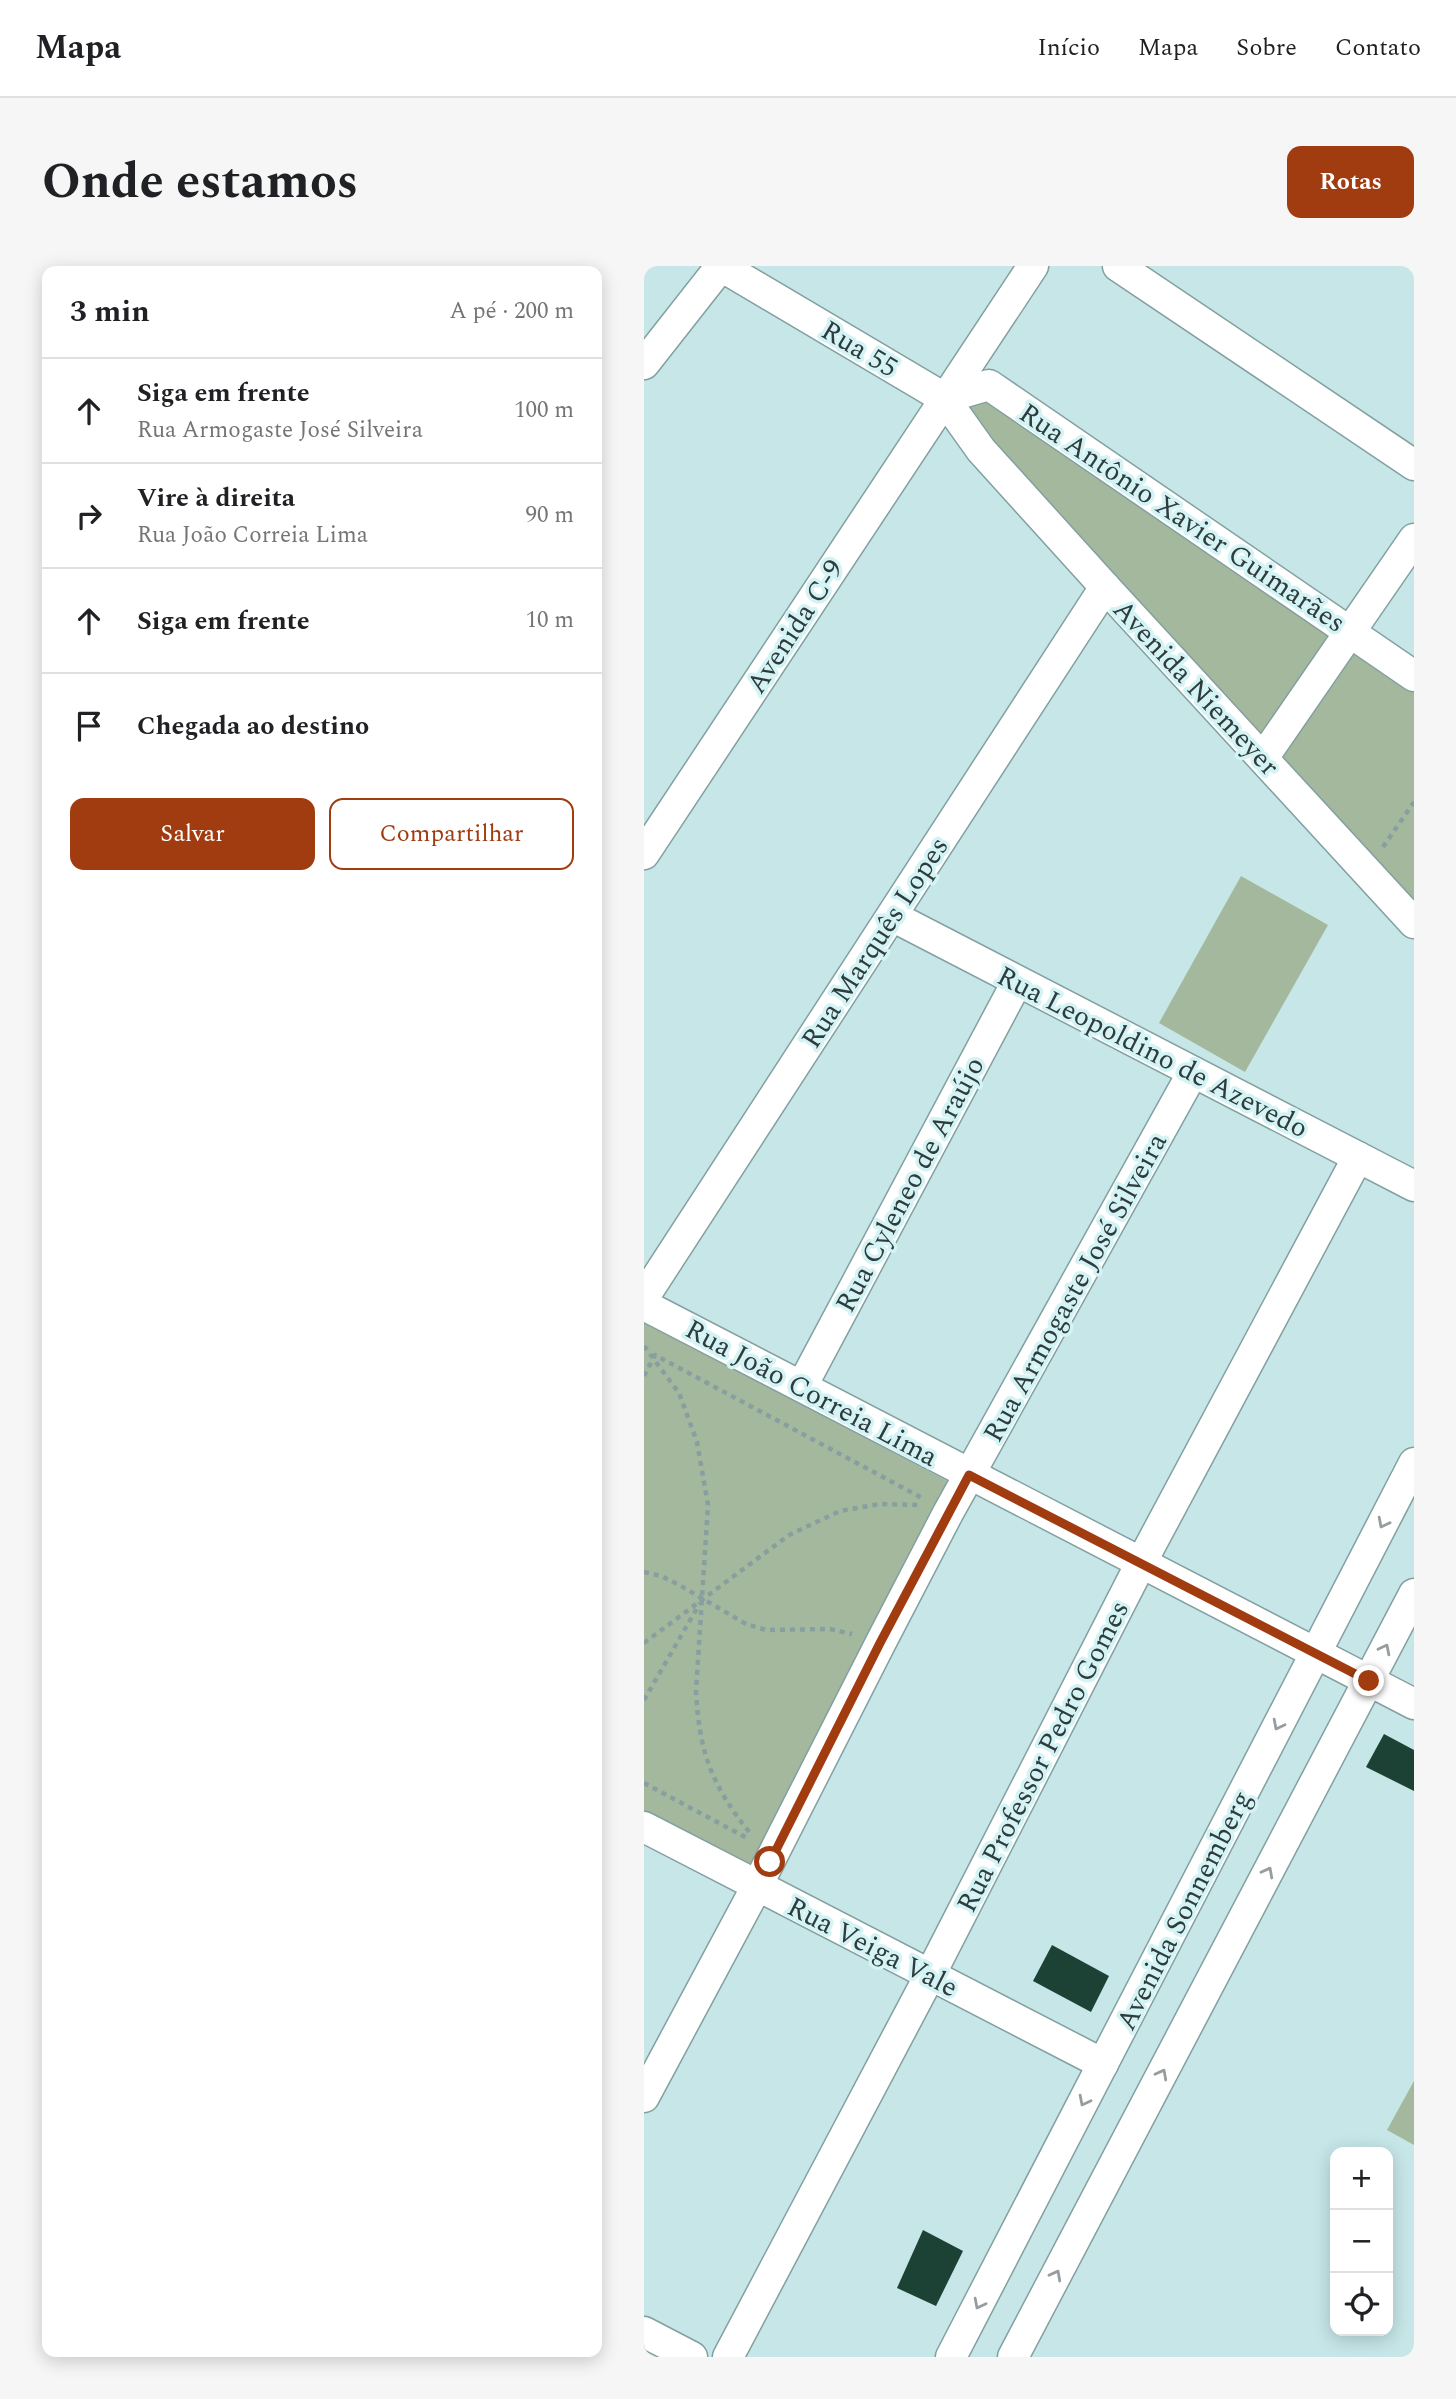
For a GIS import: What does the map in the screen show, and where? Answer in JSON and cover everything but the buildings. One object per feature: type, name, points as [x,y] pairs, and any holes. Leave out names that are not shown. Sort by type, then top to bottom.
[{"type":"street","name":"Rua 55","points":[[721,266],[944,398],[981,450]]},
{"type":"street","points":[[644,364],[721,266]]},
{"type":"street","name":"Avenida C-9","points":[[644,854],[1033,266]]},
{"type":"street","points":[[1118,266],[1414,465]]},
{"type":"street","name":"Rua Antônio Xavier Guimarães","points":[[944,398],[989,385],[1414,676]]},
{"type":"street","name":"Avenida Niemeyer","points":[[981,450],[1414,923]]},
{"type":"street","points":[[1264,758],[1414,539]]},
{"type":"street","name":"Rua Marquês Lopes","points":[[644,1297],[1105,587]]},
{"type":"street","name":"Rua Leopoldino de Azevedo","points":[[892,916],[1414,1186]]},
{"type":"street","name":"Rua Cyleneo de Araújo","points":[[802,1386],[1017,982]]},
{"type":"street","name":"Rua Armogaste José Silveira","points":[[644,2097],[763,1874],[969,1475],[1193,1072]]},
{"type":"street","name":"Rua Professor Pedro Gomes","points":[[728,2357],[930,1975],[1141,1563],[1359,1157]]},
{"type":"street","name":"Rua João Correia Lima","points":[[644,1305],[1369,1681]]},
{"type":"street","name":"Avenida Sonnemberg","points":[[951,2357],[1414,1463]]},
{"type":"street","name":"Avenida Sonnemberg","points":[[1013,2357],[1414,1594]]},
{"type":"street","points":[[1369,1681],[1414,1704]]},
{"type":"street","name":"Rua Veiga Vale","points":[[644,1827],[763,1874],[930,1975],[1103,2064]]},
{"type":"street","points":[[644,2332],[692,2357]]},
{"type":"path","points":[[1366,871],[1414,802]]},
{"type":"path","points":[[644,1346],[679,1393],[697,1442],[708,1505],[696,1691],[697,1716],[713,1778],[732,1811],[750,1833],[763,1874]]},
{"type":"path","points":[[644,1376],[655,1355],[925,1499],[916,1517]]},
{"type":"path","points":[[644,1643],[789,1535],[840,1511],[880,1504],[922,1505]]},
{"type":"path","points":[[644,1572],[661,1576],[746,1624],[766,1630],[830,1629],[854,1634],[848,1646]]},
{"type":"path","points":[[644,1700],[702,1599]]},
{"type":"path","points":[[644,1783],[747,1839],[756,1821]]},
{"type":"green space","points":[[989,385],[1414,676],[1414,923],[944,398]]},
{"type":"green space","points":[[1241,876],[1328,925],[1245,1072],[1159,1023]]},
{"type":"green space","points":[[644,1322],[953,1484],[754,1870],[644,1812]]},
{"type":"green space","points":[[1414,2081],[1414,2145],[1387,2130]]},
{"type":"route","points":[[770,1862],[880,1643],[969,1475],[1369,1681]]}]
